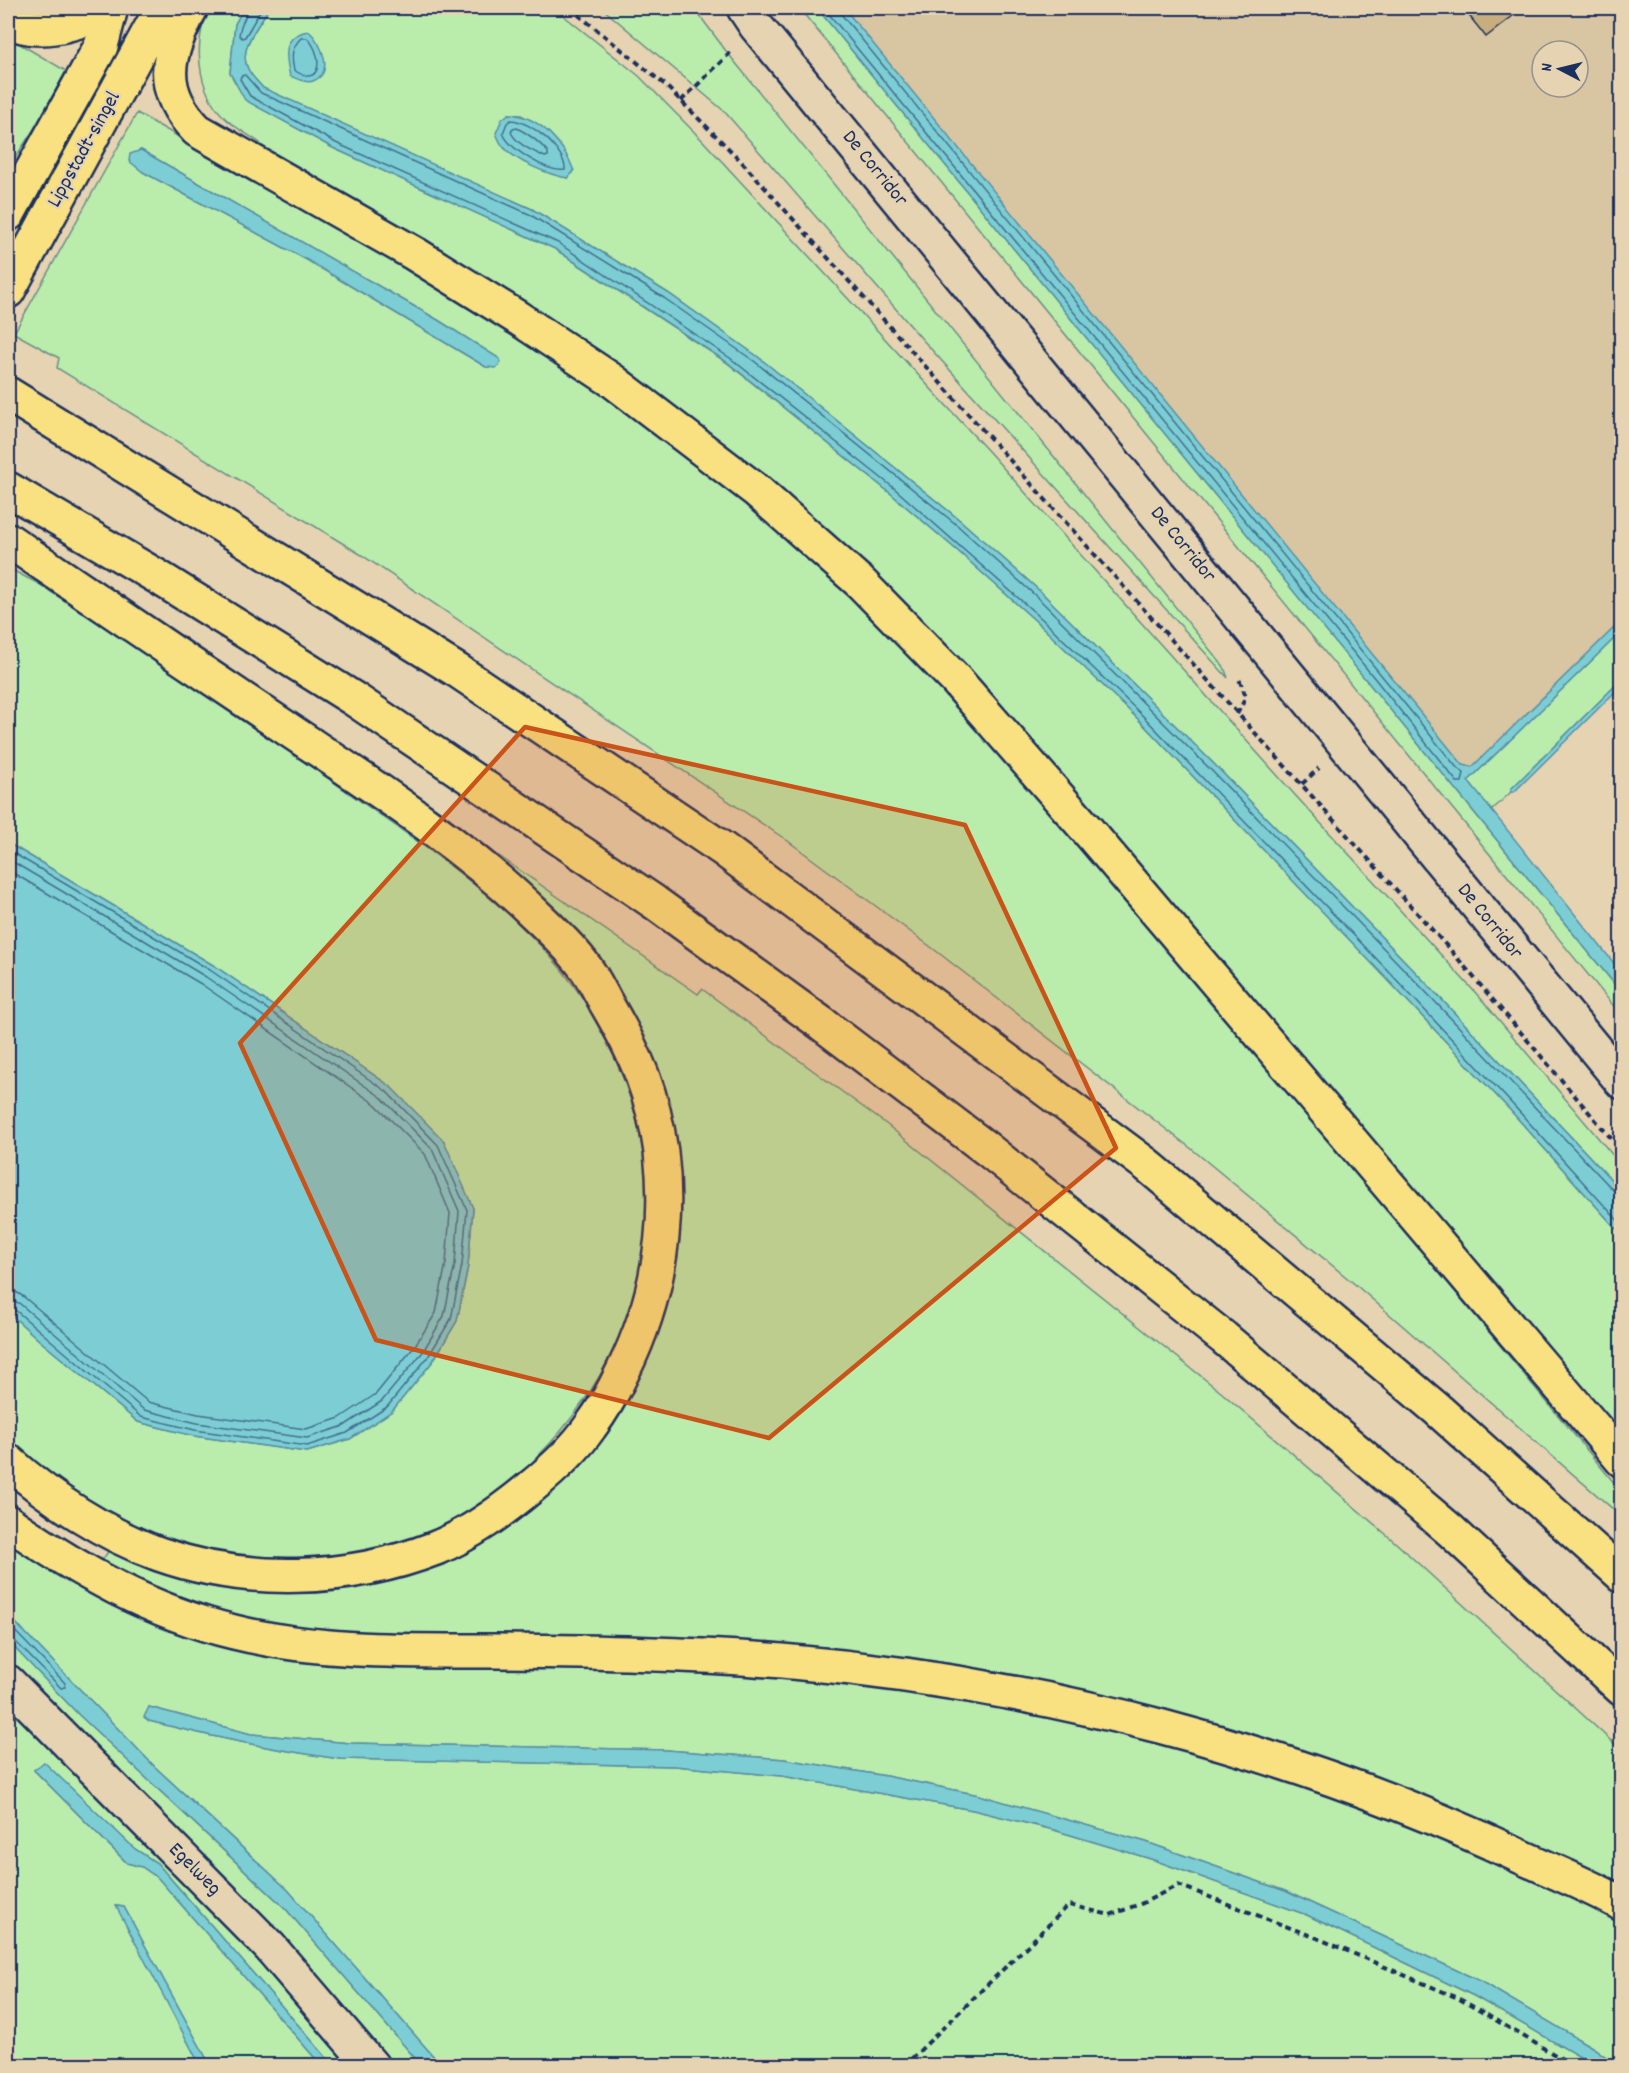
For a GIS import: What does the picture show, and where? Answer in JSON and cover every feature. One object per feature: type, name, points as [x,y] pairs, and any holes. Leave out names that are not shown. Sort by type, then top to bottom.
[{"type":"main road","name":"Lippstadt-singel","points":[[8,291],[162,8]]},
{"type":"main road","points":[[191,8],[173,49],[169,68],[175,101],[183,115],[197,129],[415,254],[613,381],[757,491],[861,583],[956,680],[1082,823],[1622,1460]]},
{"type":"main road","name":"Lippstadt-singel","points":[[8,214],[101,46],[110,9]]},
{"type":"main road","points":[[8,20],[30,27],[50,27],[75,23],[110,9]]},
{"type":"main road","points":[[13,397],[458,671],[723,849],[1147,1165],[1438,1410],[1622,1575]]},
{"type":"main road","points":[[8,489],[158,577],[354,699],[654,902],[821,1023],[987,1149],[1224,1338],[1450,1530],[1622,1689]]},
{"type":"main road","points":[[8,540],[414,813],[507,887],[553,932],[584,964],[634,1053],[647,1088],[656,1125],[665,1185],[663,1230],[657,1279],[648,1314],[632,1353],[590,1428],[542,1478],[510,1504],[473,1529],[436,1548],[360,1569],[316,1575],[272,1575],[221,1570],[160,1554],[122,1538],[61,1502],[26,1478],[8,1461]]},
{"type":"main road","points":[[8,1522],[40,1545],[127,1595],[176,1614],[235,1632],[306,1644],[386,1651],[590,1652],[782,1661],[925,1678],[1047,1700],[1244,1750],[1328,1777],[1420,1811],[1622,1904]]},
{"type":"street","name":"De Corridor","points":[[744,8],[756,26],[1622,1082]]},
{"type":"street","name":"Egelweg","points":[[8,1682],[270,1947],[372,2066]]},
{"type":"path","points":[[570,8],[664,84],[740,160],[1453,953],[1622,1152]]},
{"type":"path","points":[[681,101],[736,48]]},
{"type":"path","points":[[904,2066],[1069,1905],[1110,1915],[1143,1903],[1178,1885],[1317,1938],[1458,1998],[1574,2066]]},
{"type":"highlighted area","points":[[525,727],[965,825],[1116,1148],[769,1438],[376,1340],[240,1043]]},
{"type":"shaded area","points":[[828,8],[1621,8],[1621,625],[1459,783]]},
{"type":"green space","points":[[209,8],[244,8],[235,24],[230,73],[246,100],[333,148],[555,249],[726,362],[890,493],[959,552],[1038,623],[1138,719],[1510,1110],[1621,1234],[1621,1439],[774,484],[663,397],[553,320],[260,148],[260,143],[225,118],[215,107],[208,94],[203,80],[199,50],[204,21]]},
{"type":"green space","points":[[269,8],[554,8],[639,76],[704,142],[989,452],[1294,794],[1483,1001],[1621,1165],[1621,1190],[1429,986],[1213,763],[1041,592],[961,521],[757,356],[668,293],[532,209],[263,88],[249,72],[245,53],[251,37]],"holes":[[[509,114],[521,115],[536,123],[568,178],[534,167],[504,148]]]},
{"type":"green space","points":[[602,8],[694,8],[726,51],[1224,667],[1228,678],[922,339],[724,111]]},
{"type":"green space","points":[[799,8],[817,8],[1621,992],[1621,1015]]},
{"type":"green space","points":[[8,37],[66,71],[36,126],[15,158],[8,155],[13,132],[8,105]]},
{"type":"green space","points":[[137,113],[429,280],[625,406],[725,483],[895,629],[1294,1091],[1453,1289],[1621,1491],[1621,1516],[1357,1286],[1193,1150],[931,947],[788,841],[360,554],[57,368],[59,358],[14,333]],"holes":[[[141,150],[438,320],[499,359],[486,367],[307,260],[143,172]]]},
{"type":"green space","points":[[8,568],[39,584],[225,708],[404,832],[474,884],[538,943],[565,974],[588,1007],[613,1054],[639,1131],[647,1184],[644,1246],[638,1280],[616,1344],[582,1404],[561,1431],[512,1483],[448,1524],[416,1540],[351,1556],[284,1562],[244,1559],[183,1546],[139,1530],[99,1509],[8,1443],[8,1312],[138,1422],[194,1436],[307,1452],[350,1439],[392,1411],[433,1361],[457,1321],[468,1266],[473,1208],[390,1086],[213,965],[8,843]]},
{"type":"green space","points":[[1621,632],[1621,680],[1491,811],[1468,781]]},
{"type":"green space","points":[[499,856],[698,994],[702,989],[886,1124],[1222,1393],[1396,1543],[1621,1750],[1621,1889],[1189,1720],[444,1638],[335,1632],[278,1624],[225,1613],[137,1580],[100,1563],[110,1549],[178,1576],[248,1590],[313,1591],[378,1582],[411,1574],[468,1552],[533,1505],[639,1376],[657,1332],[672,1275],[680,1211],[676,1147],[654,1071],[500,862]]},
{"type":"green space","points":[[8,1539],[29,1554],[384,1666],[653,1670],[809,1678],[1006,1706],[1188,1749],[1371,1809],[1434,1834],[1601,1909],[1621,1921],[1621,2065],[1617,2065],[1595,2049],[1480,1981],[1285,1891],[1146,1842],[979,1795],[886,1776],[784,1759],[666,1750],[350,1743],[251,1734],[149,1707],[149,1721],[244,1743],[340,1759],[675,1766],[782,1776],[973,1810],[1054,1830],[1151,1859],[1307,1915],[1474,1996],[1594,2065],[441,2065],[288,1890],[155,1767],[8,1615]]},
{"type":"green space","points":[[8,1641],[79,1715],[285,1908],[421,2065],[388,2065],[100,1755],[8,1662]]},
{"type":"green space","points":[[8,1701],[182,1874],[357,2065],[333,2065],[157,1863],[135,1849],[44,1763],[34,1770],[127,1863],[142,1867],[158,1878],[321,2065],[210,2065],[124,1907],[117,1906],[200,2065],[8,2065]]},
{"type":"water","points":[[244,8],[269,8],[251,37],[245,53],[249,72],[263,88],[532,209],[668,293],[757,356],[961,521],[1041,592],[1213,763],[1622,1190],[1621,1234],[1510,1110],[1138,719],[1038,623],[959,552],[890,493],[727,362],[555,249],[333,148],[245,100],[230,73],[235,24]]},
{"type":"water","points":[[817,8],[844,8],[1463,765],[1472,767],[1621,621],[1621,632],[1468,781],[1621,972],[1621,992]]},
{"type":"water","points":[[309,31],[318,42],[325,64],[320,77],[307,82],[290,76],[287,54],[290,41],[300,33]]},
{"type":"water","points":[[509,114],[531,120],[549,133],[570,161],[574,171],[568,178],[533,167],[508,152],[496,133],[502,119]]},
{"type":"water","points":[[141,150],[438,320],[500,359],[500,364],[496,368],[486,367],[307,260],[143,172],[129,161],[130,154]]},
{"type":"water","points":[[1621,680],[1621,686],[1514,792],[1511,792],[1511,789]]},
{"type":"water","points":[[8,843],[213,965],[390,1086],[444,1141],[473,1208],[468,1266],[457,1321],[433,1361],[392,1411],[350,1439],[307,1452],[194,1436],[138,1422],[8,1312]]},
{"type":"water","points":[[8,1615],[155,1767],[288,1890],[441,2065],[421,2065],[285,1908],[79,1715],[8,1641]]},
{"type":"water","points":[[149,1707],[251,1734],[350,1743],[666,1750],[784,1759],[886,1776],[979,1795],[1146,1842],[1285,1891],[1480,1981],[1595,2049],[1617,2065],[1594,2065],[1474,1996],[1307,1915],[1151,1859],[1054,1830],[973,1810],[782,1776],[675,1766],[340,1759],[244,1743],[149,1721],[144,1717]]},
{"type":"water","points":[[44,1762],[135,1849],[157,1863],[333,2065],[321,2065],[158,1878],[142,1867],[127,1863],[34,1770]]},
{"type":"water","points":[[116,1906],[124,1907],[210,2065],[200,2065]]},
{"type":"building","points":[[1463,8],[1523,8],[1486,37]]}]
